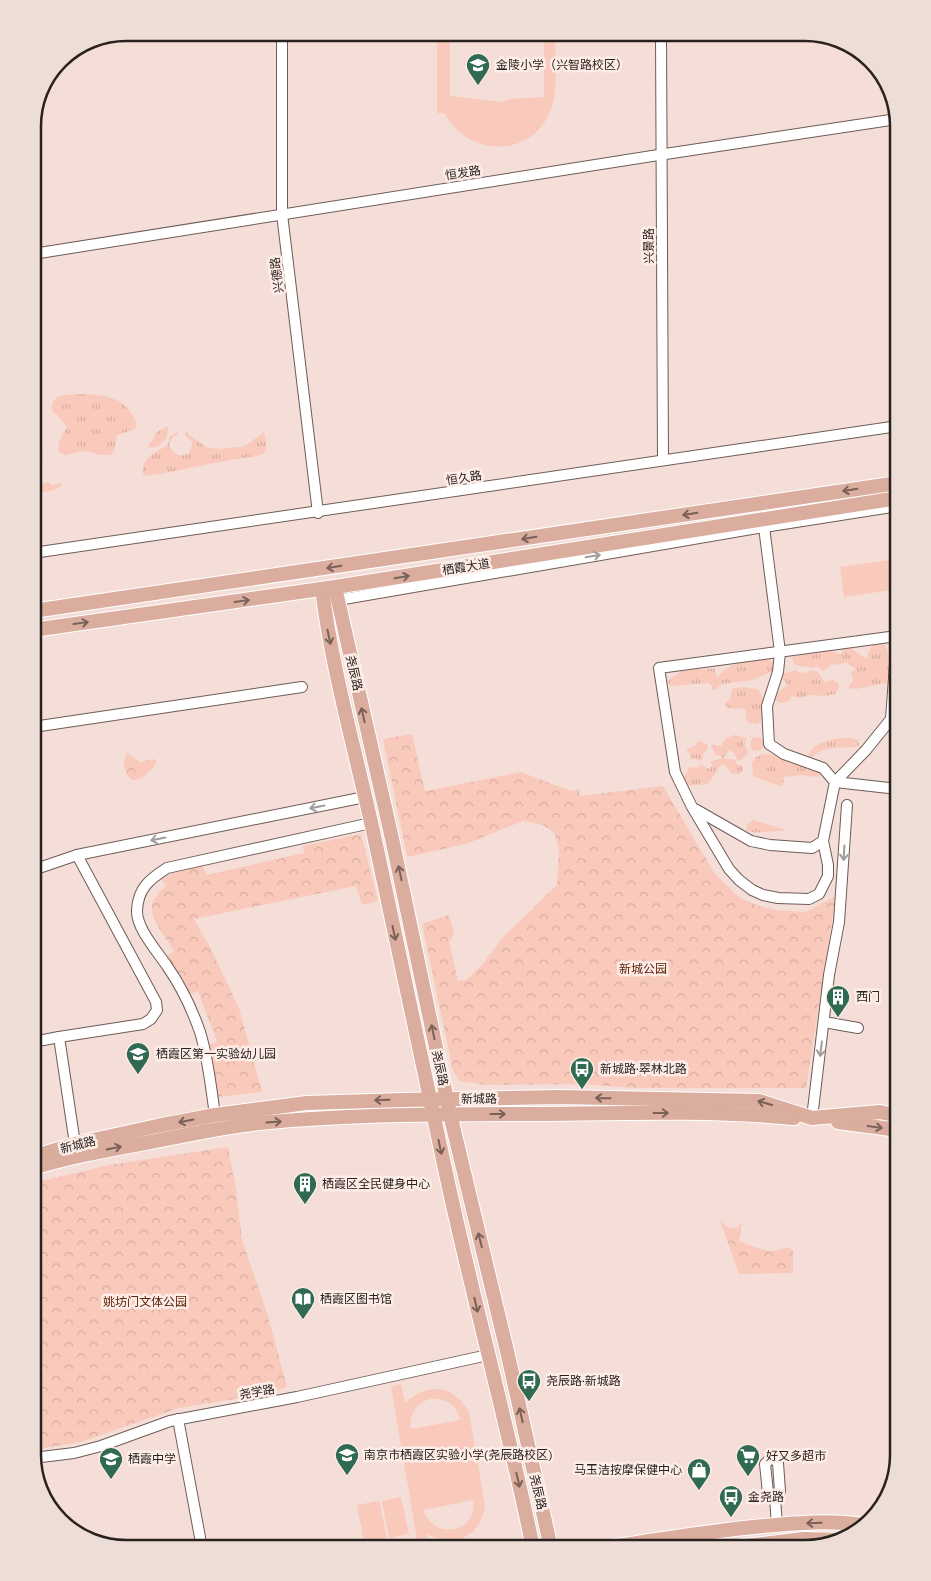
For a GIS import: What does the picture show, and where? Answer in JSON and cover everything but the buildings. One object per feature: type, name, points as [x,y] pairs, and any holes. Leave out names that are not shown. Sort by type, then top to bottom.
[{"type":"main road","name":"栖霞大道","points":[[41,610],[890,483]]},
{"type":"main road","name":"栖霞大道","points":[[41,629],[331,592],[890,499]]},
{"type":"main road","name":"尧辰路","points":[[331,592],[332,654],[371,823],[430,1099],[531,1540]]},
{"type":"main road","name":"尧辰路","points":[[331,592],[393,843],[446,1099],[507,1351],[549,1540]]},
{"type":"main road","name":"新城路","points":[[41,1154],[75,1144],[215,1115],[307,1103],[430,1099],[559,1098],[759,1101],[812,1118],[880,1112],[890,1114]]},
{"type":"main road","name":"新城路","points":[[41,1166],[96,1152],[258,1123],[450,1114],[739,1114],[846,1123],[890,1129]]},
{"type":"main road","points":[[659,1540],[777,1525],[814,1522],[854,1524]]},
{"type":"main road","points":[[789,1540],[816,1539]]},
{"type":"street","name":"兴德路","points":[[282,41],[282,214],[318,513]]},
{"type":"street","name":"兴景路","points":[[661,41],[663,460]]},
{"type":"street","name":"恒发路","points":[[41,253],[662,154],[889,120]]},
{"type":"street","name":"恒久路","points":[[41,552],[318,513],[890,427]]},
{"type":"street","points":[[331,592],[890,507]]},
{"type":"street","points":[[764,526],[780,652],[778,672],[766,706],[768,744],[784,754],[823,768],[834,782],[890,788]]},
{"type":"street","points":[[890,637],[659,668],[675,772],[692,807],[729,869],[746,885],[763,895],[778,898],[809,899],[819,894],[828,876],[828,864],[823,841],[834,782],[866,750],[890,721]]},
{"type":"street","points":[[41,726],[302,687]]},
{"type":"street","points":[[41,867],[77,855],[365,798]]},
{"type":"street","points":[[812,1118],[829,976],[842,897],[846,805]]},
{"type":"street","points":[[692,807],[751,841],[770,845],[812,848],[823,841]]},
{"type":"street","points":[[215,1115],[200,1032],[186,999],[170,970],[139,924],[137,910],[140,895],[150,879],[167,868],[371,823]]},
{"type":"street","points":[[41,1040],[143,1024],[151,1019],[157,1010],[156,1002],[77,855]]},
{"type":"street","points":[[824,1022],[858,1028]]},
{"type":"street","points":[[59,1037],[75,1144]]},
{"type":"street","name":"尧学路","points":[[41,1457],[74,1453],[101,1446],[164,1422],[297,1398],[488,1355]]},
{"type":"street","points":[[178,1420],[200,1540]]},
{"type":"street","points":[[775,1498],[777,1525]]},
{"type":"green space","points":[[437,41],[450,41],[450,96],[502,102],[509,99],[544,97],[544,41],[555,41],[556,74],[553,104],[540,128],[528,138],[513,145],[498,147],[482,144],[467,138],[454,127],[444,113],[437,113]]},
{"type":"green space","points":[[101,395],[116,400],[128,408],[133,415],[137,424],[135,429],[117,435],[114,451],[111,455],[101,455],[85,451],[64,455],[58,451],[59,442],[67,427],[52,411],[54,400],[62,396]]},
{"type":"green space","points":[[168,427],[168,431],[163,442],[160,445],[148,447],[157,432]]},
{"type":"green space","points":[[177,432],[178,434],[171,439],[170,445],[171,450],[181,455],[186,454],[190,450],[192,442],[185,435],[186,432],[206,447],[220,449],[245,446],[264,432],[266,450],[263,454],[255,457],[147,476],[143,474],[146,460],[158,450],[167,446],[170,436]]},
{"type":"green space","points":[[47,482],[52,485],[61,483],[61,486],[54,490],[41,492],[41,486]]},
{"type":"green space","points":[[890,560],[890,590],[844,597],[840,567]]},
{"type":"green space","points":[[881,644],[886,646],[888,655],[887,683],[856,689],[848,688],[853,680],[851,672],[856,669],[847,662],[840,665],[832,664],[823,671],[816,666],[815,668],[794,664],[791,655],[797,657],[801,653],[830,648],[833,652],[839,654],[842,653],[842,648],[848,646],[866,659],[872,645]]},
{"type":"green space","points":[[759,659],[769,659],[774,662],[774,671],[752,680],[722,684],[715,690],[712,690],[712,686],[709,683],[671,686],[667,681],[681,671],[688,671],[689,668],[695,666],[703,670],[714,668],[718,678],[721,673],[731,666]]},
{"type":"green space","points":[[796,670],[807,674],[810,670],[818,672],[825,682],[833,680],[838,683],[839,688],[835,694],[824,696],[812,695],[800,698],[790,696],[791,700],[787,702],[776,701],[775,692],[778,693],[787,685],[780,678],[782,674]]},
{"type":"green space","points":[[741,687],[758,689],[764,700],[762,703],[763,718],[758,724],[748,723],[746,711],[743,708],[727,708],[725,703],[730,699],[732,689]]},
{"type":"green space","name":"新城公园","points":[[412,734],[425,791],[521,772],[571,791],[579,789],[580,796],[663,786],[715,874],[740,898],[759,906],[777,910],[805,912],[836,896],[806,1088],[637,1088],[580,1084],[487,1085],[459,1081],[453,1071],[422,924],[449,915],[454,935],[449,941],[458,981],[466,980],[482,965],[503,937],[557,885],[559,849],[554,833],[543,825],[523,821],[466,844],[407,857],[383,739]]},
{"type":"green space","points":[[734,735],[747,738],[744,745],[748,750],[746,756],[737,761],[735,754],[729,750],[723,759],[720,755],[717,756],[711,747],[713,745],[721,746],[725,739]]},
{"type":"green space","points":[[757,737],[762,739],[764,744],[762,749],[757,751],[752,749],[750,744],[752,739]]},
{"type":"green space","points":[[840,738],[858,740],[859,746],[827,749],[809,758],[810,752],[817,745]]},
{"type":"green space","points":[[699,741],[707,744],[708,748],[703,754],[703,760],[699,761],[694,758],[691,760],[686,749],[693,747]]},
{"type":"green space","points":[[127,753],[140,762],[154,759],[157,761],[147,774],[139,779],[132,780],[124,768]]},
{"type":"green space","points":[[764,754],[775,755],[790,762],[820,770],[821,773],[817,777],[799,775],[784,777],[781,787],[753,776],[752,763],[756,757]]},
{"type":"green space","points":[[718,759],[734,759],[737,764],[742,766],[743,770],[740,774],[732,774],[725,765],[720,766],[708,784],[688,786],[683,779],[690,767],[698,768],[701,764],[709,769],[712,766],[710,762]]},
{"type":"green space","points":[[753,820],[787,830],[747,831],[746,825]]},
{"type":"green space","points":[[361,834],[378,901],[362,905],[356,886],[194,919],[209,945],[239,1008],[262,1092],[216,1097],[207,1045],[217,1042],[198,991],[189,995],[165,957],[174,952],[153,917],[152,905],[154,899],[166,886],[161,879],[172,873],[202,865],[207,875],[304,853],[303,846]]},
{"type":"green space","name":"姚坊门文体公园","points":[[228,1147],[236,1189],[242,1240],[268,1316],[287,1387],[266,1394],[179,1408],[81,1442],[41,1449],[41,1181],[109,1165]]},
{"type":"green space","points":[[720,1221],[733,1228],[738,1227],[742,1221],[739,1241],[751,1246],[769,1251],[781,1250],[787,1247],[793,1250],[793,1273],[739,1274]]},
{"type":"green space","points":[[401,1384],[405,1403],[413,1396],[422,1392],[440,1389],[448,1391],[463,1403],[469,1412],[485,1506],[478,1526],[472,1533],[464,1537],[456,1540],[447,1540],[427,1534],[428,1540],[417,1540],[391,1386]],"holes":[[[430,1399],[441,1399],[450,1403],[456,1410],[460,1420],[411,1429],[412,1414],[417,1406]],[[473,1500],[473,1511],[469,1520],[463,1526],[445,1529],[436,1526],[429,1520],[423,1510]]]},
{"type":"green space","points":[[401,1497],[409,1534],[389,1538],[382,1501]]},
{"type":"green space","points":[[379,1501],[387,1538],[364,1540],[357,1505]]},
{"type":"place","name":"金陵小学（兴智路校区）","points":[[478,86]]},
{"type":"place","name":"西门","points":[[838,1018]]},
{"type":"place","name":"栖霞区第一实验幼儿园","points":[[138,1075]]},
{"type":"place","name":"新城路·翠林北路","points":[[582,1090]]},
{"type":"place","name":"栖霞区全民健身中心","points":[[305,1205]]},
{"type":"place","name":"栖霞区图书馆","points":[[303,1320]]},
{"type":"place","name":"尧辰路·新城路","points":[[529,1402]]},
{"type":"place","name":"南京市栖霞区实验小学(尧辰路校区)","points":[[347,1476]]},
{"type":"place","name":"好又多超市","points":[[748,1477]]},
{"type":"place","name":"栖霞中学","points":[[111,1480]]},
{"type":"place","name":"马玉洁按摩保健中心","points":[[699,1491]]},
{"type":"place","name":"金尧路","points":[[731,1518]]}]
